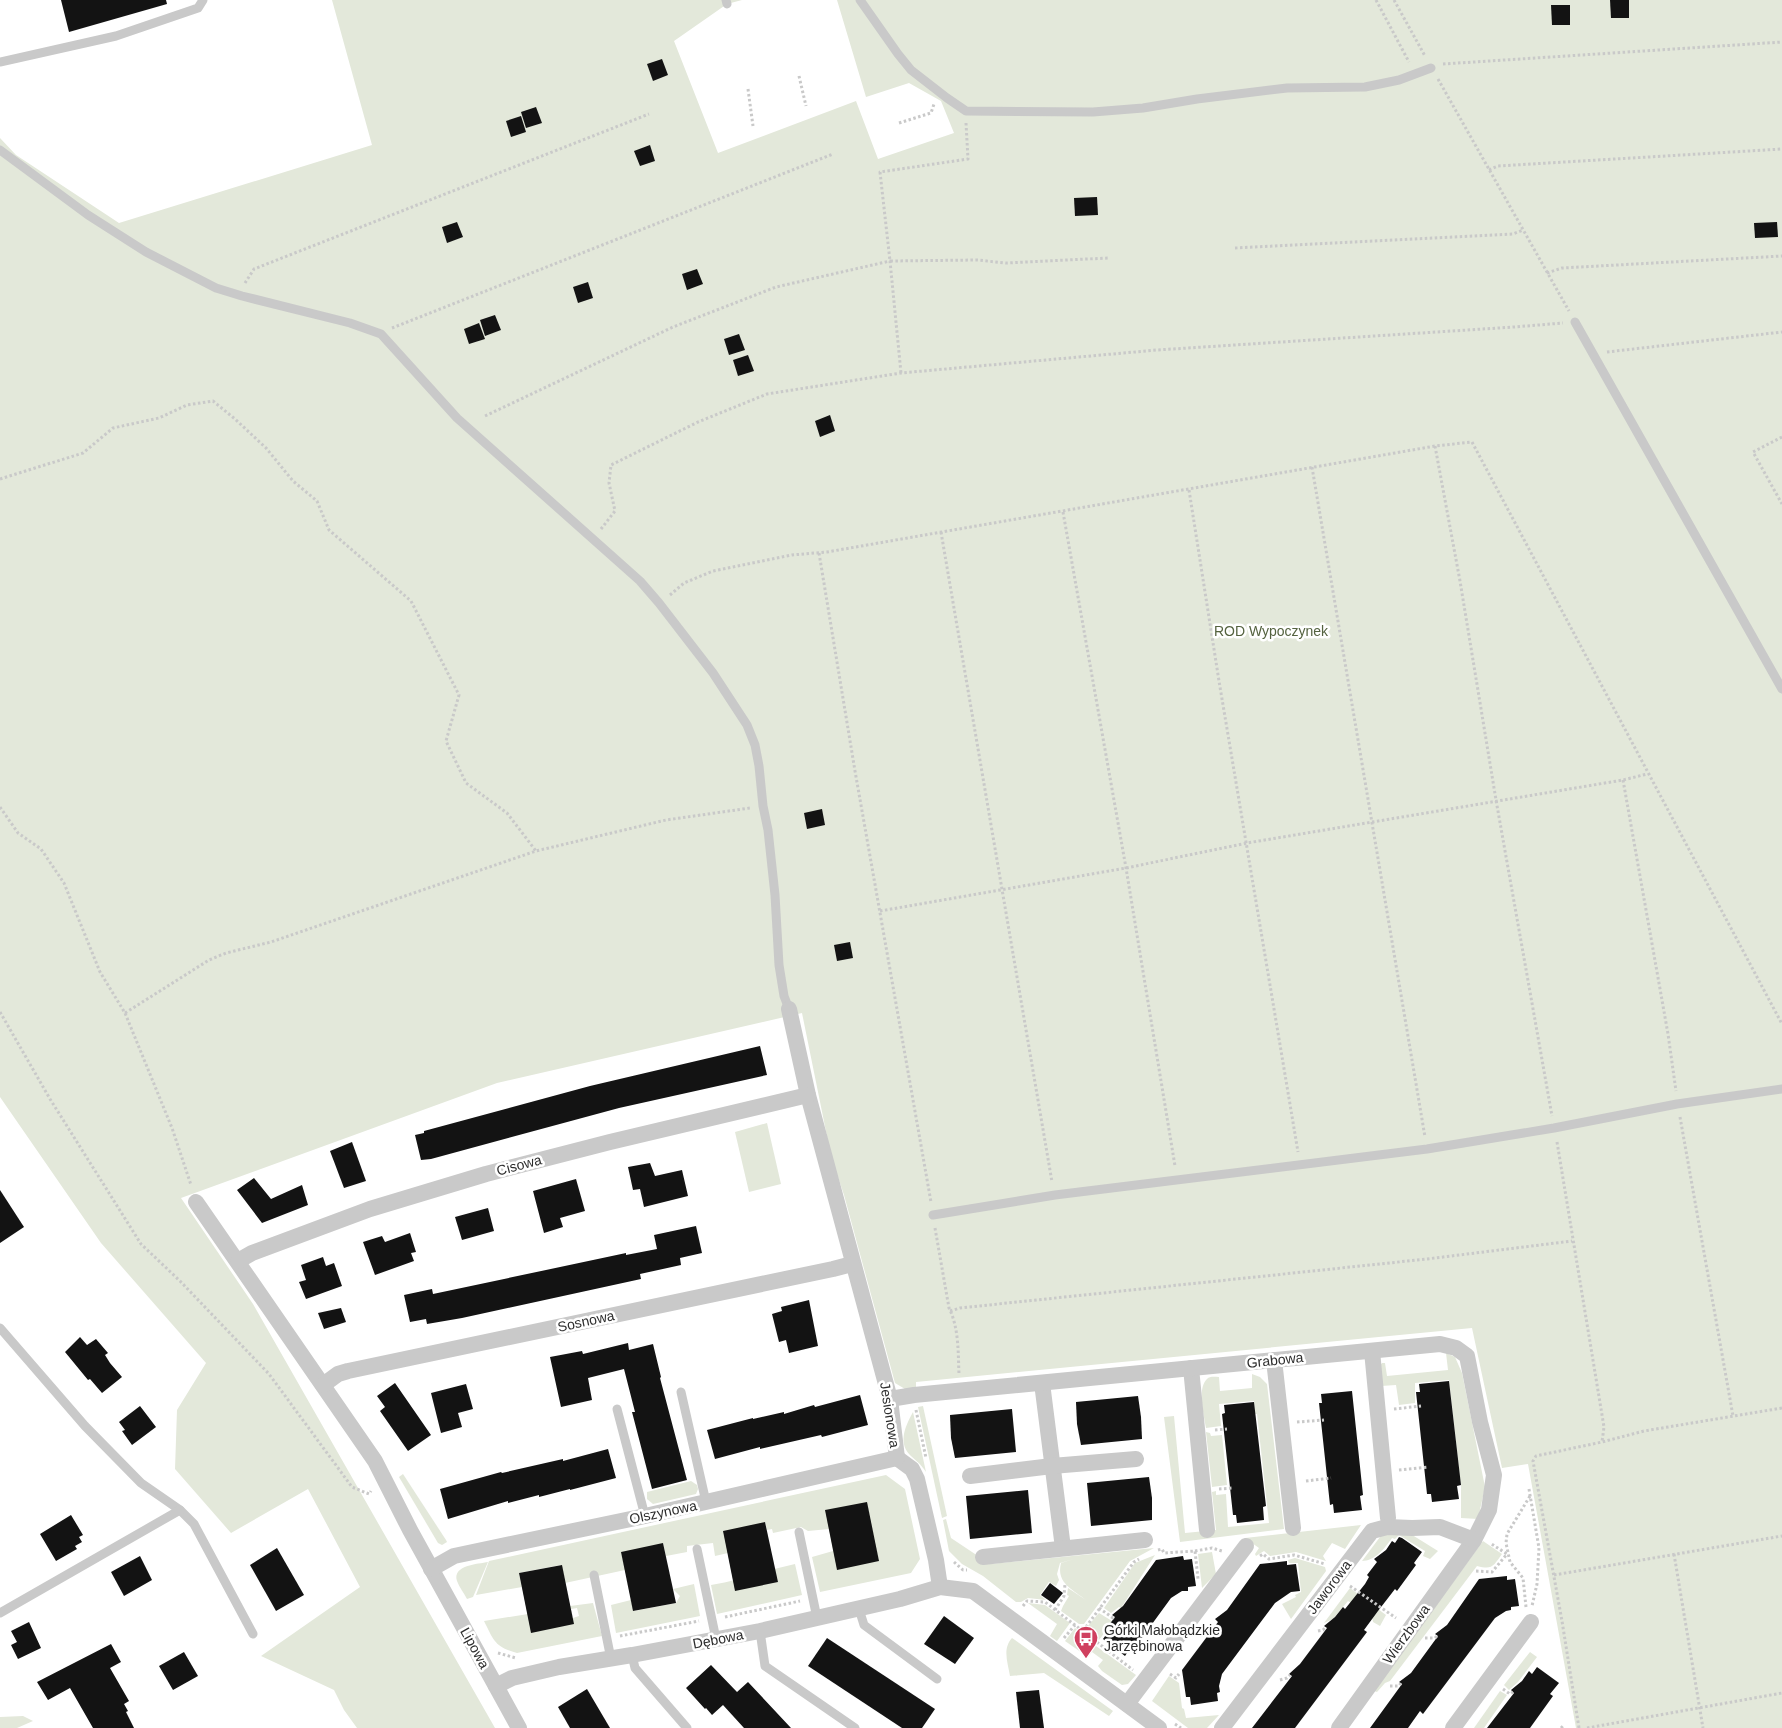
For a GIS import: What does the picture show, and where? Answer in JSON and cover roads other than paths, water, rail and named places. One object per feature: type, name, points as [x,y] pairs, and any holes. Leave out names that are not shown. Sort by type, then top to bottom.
[{"type":"street","name":"Jesionowa","points":[[790,1009],[808,1095],[852,1264],[890,1399],[897,1458],[912,1468],[917,1479],[940,1587]]},
{"type":"street","name":"Cisowa","points":[[238,1261],[252,1253],[370,1209],[486,1174],[610,1142],[808,1095]]},
{"type":"street","name":"Lipowa","points":[[196,1202],[375,1460],[431,1569],[519,1728]]},
{"type":"street","name":"Sosnowa","points":[[323,1385],[338,1374],[348,1371],[852,1264]]},
{"type":"street","name":"Grabowa","points":[[890,1399],[1440,1344],[1456,1348],[1467,1356],[1480,1422],[1494,1475],[1489,1510],[1480,1540]]},
{"type":"street","points":[[1372,1351],[1388,1518]]},
{"type":"street","points":[[1274,1360],[1293,1528]]},
{"type":"street","points":[[1192,1368],[1207,1530]]},
{"type":"street","points":[[1042,1383],[1063,1548]]},
{"type":"street","name":"Olszynowa","points":[[431,1569],[454,1556],[645,1516],[897,1458]]},
{"type":"street","points":[[970,1476],[1136,1458]]},
{"type":"street","name":"Jaworowa","points":[[1222,1728],[1372,1531],[1387,1527],[1440,1527],[1480,1540]]},
{"type":"street","name":"Wierzbowa","points":[[1338,1728],[1410,1628],[1480,1540]]},
{"type":"street","points":[[983,1557],[1063,1548],[1150,1545]]},
{"type":"street","points":[[1127,1704],[1246,1554]]},
{"type":"street","points":[[940,1587],[973,1591],[1159,1728]]},
{"type":"street","name":"Dębowa","points":[[496,1686],[512,1678],[559,1667],[760,1631],[900,1599],[940,1587]]},
{"type":"street","points":[[1454,1728],[1530,1615]]},
{"type":"lane","points":[[0,62],[116,36],[198,8],[203,0]]},
{"type":"lane","points":[[860,0],[911,70],[966,111],[1093,112],[1143,108],[1287,88],[1365,87],[1399,80],[1431,68]]},
{"type":"lane","points":[[0,150],[88,215],[146,252],[216,288],[350,323],[381,334],[458,418],[640,581],[659,602],[713,672],[747,725],[755,745],[768,830],[775,895],[779,966],[784,996],[790,1009]]},
{"type":"lane","points":[[1575,322],[1782,689]]},
{"type":"lane","points":[[933,1215],[1055,1195],[1427,1149],[1554,1128],[1677,1104],[1782,1089]]},
{"type":"lane","points":[[0,1328],[84,1426],[141,1483],[180,1510],[194,1524],[254,1634]]},
{"type":"lane","points":[[680,1392],[706,1502]]},
{"type":"lane","points":[[617,1409],[645,1516]]},
{"type":"lane","points":[[0,1613],[180,1510]]},
{"type":"lane","points":[[799,1532],[817,1618]]},
{"type":"lane","points":[[697,1549],[716,1639]]},
{"type":"lane","points":[[594,1575],[611,1659]]},
{"type":"lane","points":[[859,1609],[864,1625],[937,1679]]},
{"type":"lane","points":[[760,1631],[765,1666],[855,1728]]},
{"type":"lane","points":[[632,1655],[635,1668],[686,1728]]},
{"type":"place","name":"Górki Małobądzkie Jarzębinowa","points":[[1086,1659]]},
{"type":"park label","name":"ROD Wypoczynek","points":[[1271,631]]}]
